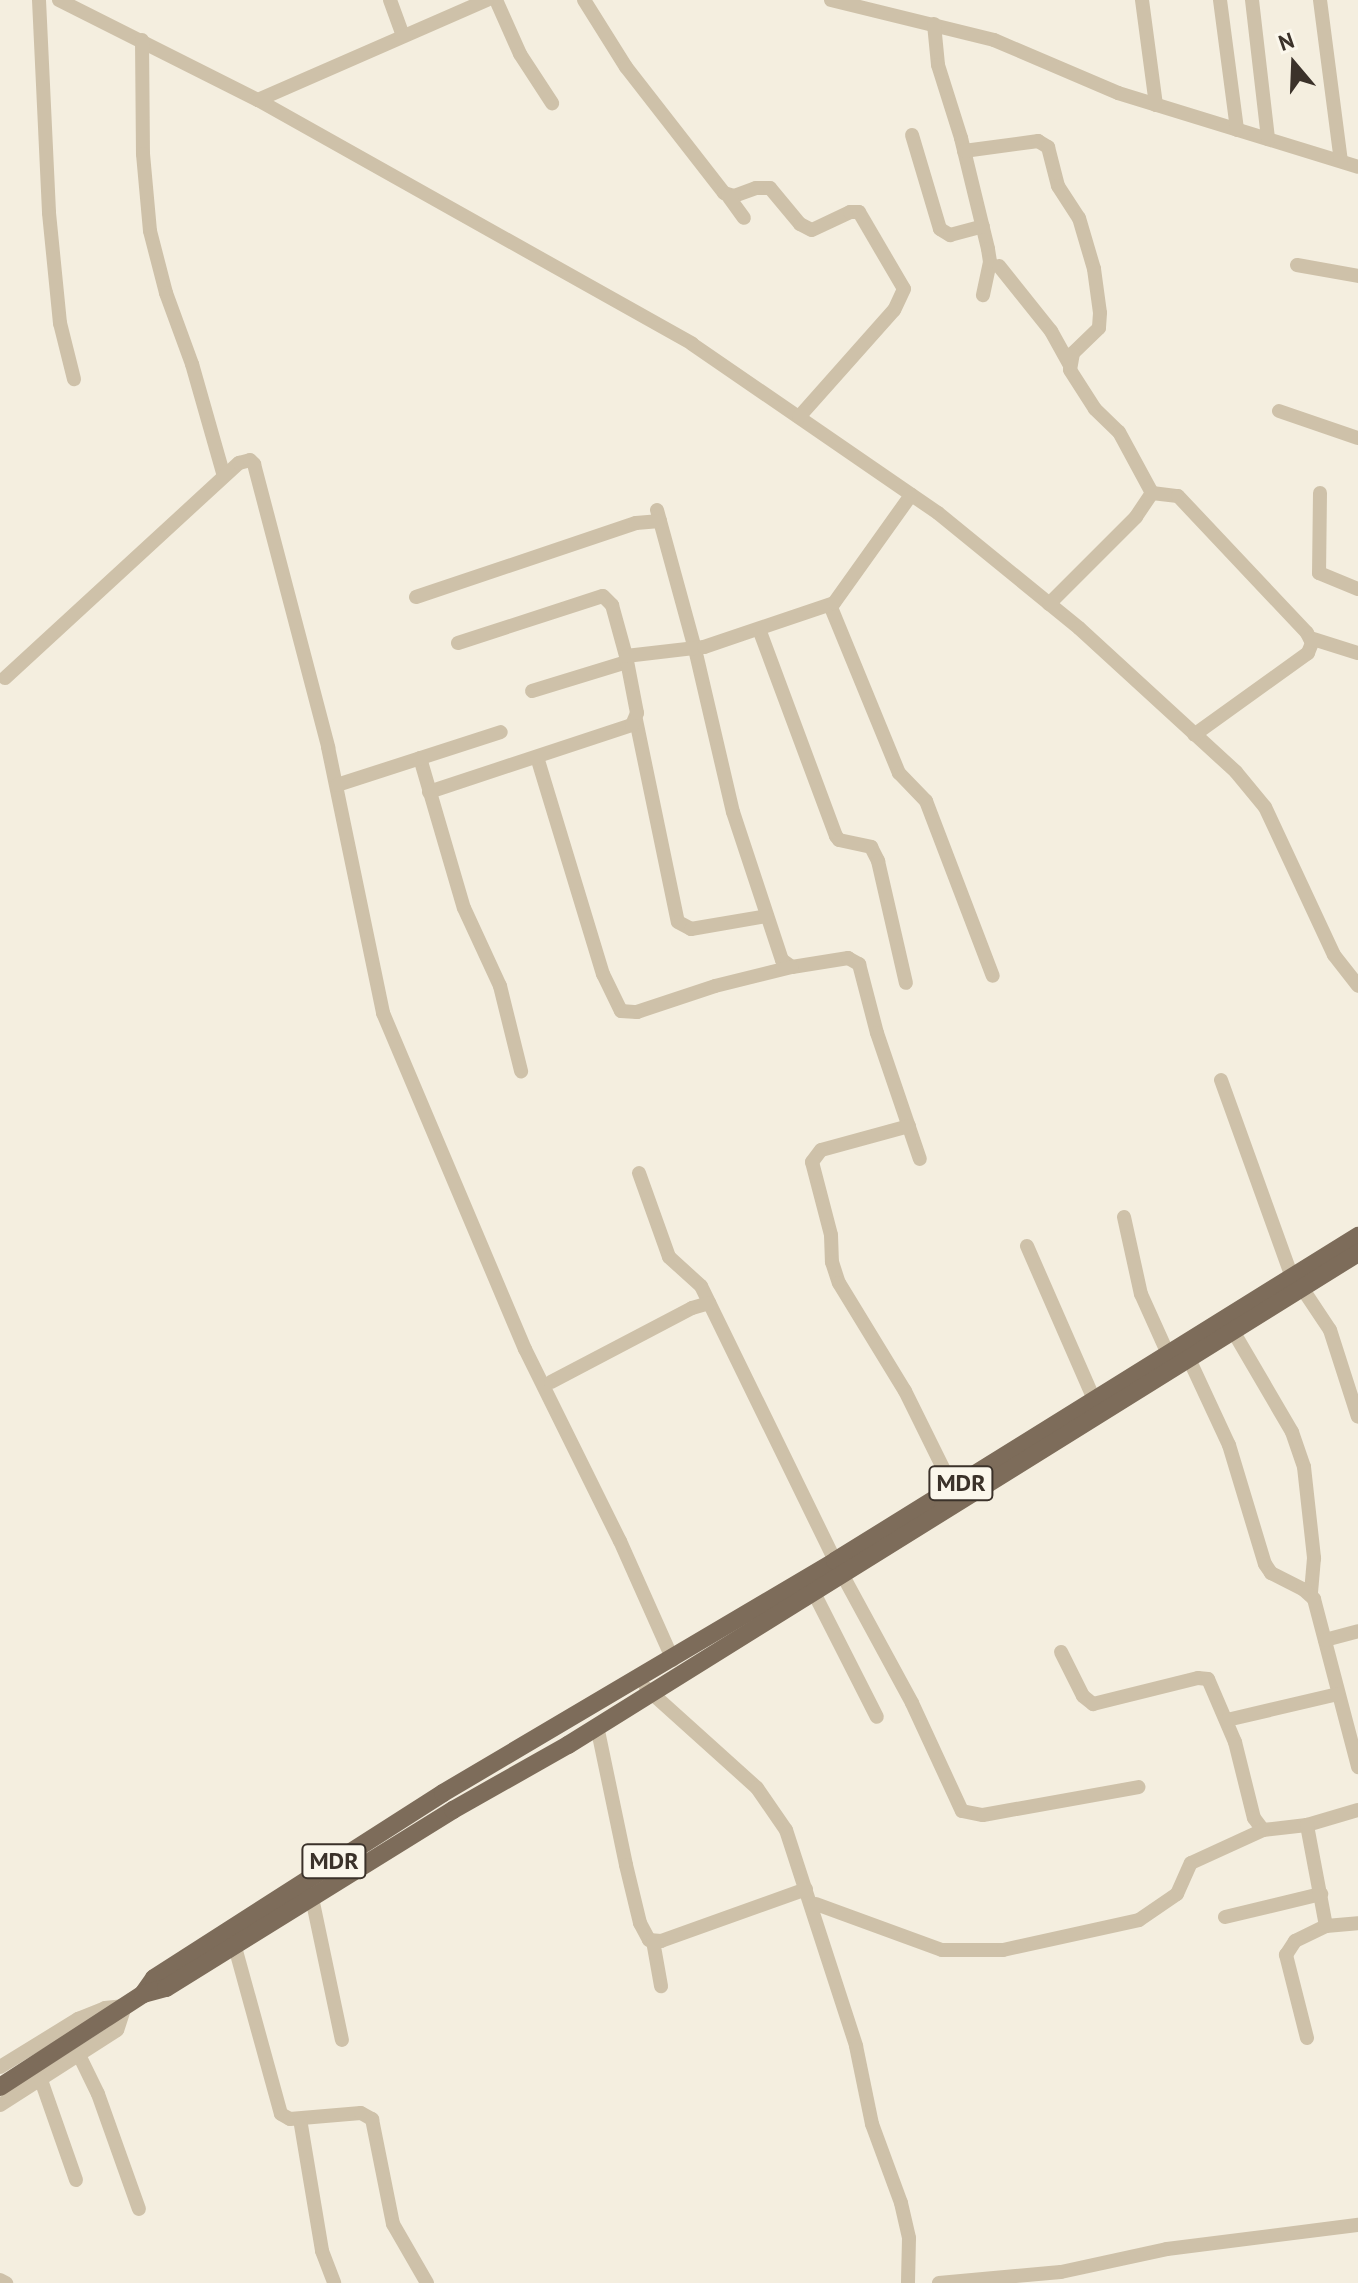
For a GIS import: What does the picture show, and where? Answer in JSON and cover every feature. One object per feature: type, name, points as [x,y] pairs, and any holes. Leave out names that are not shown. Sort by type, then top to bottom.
[{"type":"main road","name":"MDR","points":[[865,1552],[953,1488],[1189,1359],[1233,1331],[1358,1236]]},
{"type":"main road","name":"MDR","points":[[0,2087],[143,1994],[166,1988],[453,1810],[568,1745],[597,1726],[673,1660],[865,1552],[1098,1407],[1168,1354],[1297,1282],[1358,1253]]},
{"type":"main road","name":"MDR","points":[[143,1994],[154,1978],[443,1793],[561,1725],[643,1686],[813,1591],[838,1568]]},
{"type":"street","points":[[39,0],[51,228],[60,323],[74,379]]},
{"type":"street","points":[[59,0],[258,100],[692,344],[911,495],[1049,604],[1236,772],[1265,807],[1334,955],[1358,986]]},
{"type":"street","points":[[390,0],[403,35]]},
{"type":"street","points":[[258,100],[487,0]]},
{"type":"street","points":[[496,0],[520,54],[552,103]]},
{"type":"street","points":[[584,0],[626,67],[744,218]]},
{"type":"street","points":[[831,0],[892,7],[934,24],[1006,44],[1118,93],[1358,167]]},
{"type":"street","points":[[1142,0],[1156,105]]},
{"type":"street","points":[[1220,0],[1237,130]]},
{"type":"street","points":[[1252,0],[1268,139]]},
{"type":"street","points":[[1320,0],[1341,161]]},
{"type":"street","points":[[934,24],[938,65],[964,151],[990,262],[983,295]]},
{"type":"street","points":[[142,40],[143,154],[150,231],[166,293],[202,393],[224,476]]},
{"type":"street","points":[[912,135],[940,229],[950,235],[983,226]]},
{"type":"street","points":[[964,151],[1038,141],[1048,147],[1058,186],[1079,218],[1094,269],[1100,313],[1099,328],[1073,353],[1069,364]]},
{"type":"street","points":[[728,196],[756,188],[770,188],[800,224],[812,230],[850,212],[859,212],[904,289],[894,310],[799,417]]},
{"type":"street","points":[[1297,265],[1358,276]]},
{"type":"street","points":[[999,266],[1051,331],[1069,364],[1072,378],[1095,409],[1119,432],[1152,493]]},
{"type":"street","points":[[1279,411],[1358,438]]},
{"type":"street","points":[[5,678],[224,476],[245,460],[254,464],[337,785],[387,1025],[525,1349],[620,1541],[673,1660]]},
{"type":"street","points":[[1049,604],[1136,517],[1152,493]]},
{"type":"street","points":[[1152,493],[1178,496],[1310,638],[1358,653]]},
{"type":"street","points":[[1320,493],[1319,573],[1358,589]]},
{"type":"street","points":[[532,691],[627,659],[695,649],[830,605],[844,593],[911,495]]},
{"type":"street","points":[[416,597],[659,516],[695,649],[733,812],[782,960],[792,967]]},
{"type":"street","points":[[458,643],[603,596],[612,605],[627,659],[636,720],[678,922],[691,929],[767,916]]},
{"type":"street","points":[[830,605],[899,773],[926,801],[993,976]]},
{"type":"street","points":[[759,629],[836,836],[839,840],[871,847],[878,861],[906,983]]},
{"type":"street","points":[[1194,735],[1308,653],[1310,638]]},
{"type":"street","points":[[429,792],[624,728],[636,720]]},
{"type":"street","points":[[337,785],[501,732]]},
{"type":"street","points":[[537,757],[603,974],[621,1011],[637,1012],[715,986],[792,967],[848,958],[859,964],[877,1033],[920,1159]]},
{"type":"street","points":[[420,758],[464,908],[500,986],[521,1071]]},
{"type":"street","points":[[1221,1080],[1297,1282],[1330,1330],[1358,1417]]},
{"type":"street","points":[[909,1126],[821,1150],[812,1162],[831,1235],[832,1262],[839,1283],[905,1391],[953,1488]]},
{"type":"street","points":[[639,1173],[669,1257],[701,1286],[838,1568],[912,1703],[962,1811],[983,1815],[1138,1787]]},
{"type":"street","points":[[1124,1217],[1141,1294],[1168,1354]]},
{"type":"street","points":[[1027,1246],[1098,1407]]},
{"type":"street","points":[[551,1382],[692,1308],[709,1303]]},
{"type":"street","points":[[1233,1331],[1292,1432],[1304,1467],[1314,1558],[1311,1594],[1338,1694],[1350,1714],[1358,1767]]},
{"type":"street","points":[[1189,1359],[1233,1456],[1265,1564],[1281,1580],[1311,1594]]},
{"type":"street","points":[[813,1591],[877,1717]]},
{"type":"street","points":[[1325,1640],[1358,1631]]},
{"type":"street","points":[[1061,1652],[1088,1702],[1103,1703],[1205,1677],[1212,1684],[1227,1720],[1254,1818],[1263,1830]]},
{"type":"street","points":[[643,1686],[757,1788],[772,1805],[786,1830],[856,2046],[872,2124],[901,2203],[909,2238],[908,2283]]},
{"type":"street","points":[[1227,1720],[1338,1694]]},
{"type":"street","points":[[597,1726],[640,1923],[645,1936],[653,1941],[661,1986]]},
{"type":"street","points":[[816,1904],[942,1950],[1003,1950],[1139,1920],[1177,1894],[1191,1863],[1263,1830],[1307,1825],[1358,1810]]},
{"type":"street","points":[[1307,1825],[1326,1926]]},
{"type":"street","points":[[653,1941],[806,1889]]},
{"type":"street","points":[[1225,1917],[1321,1894]]},
{"type":"street","points":[[312,1898],[342,2040]]},
{"type":"street","points":[[1307,2038],[1286,1955],[1295,1941],[1326,1926],[1358,1923]]},
{"type":"street","points":[[235,1947],[279,2109],[286,2118],[361,2113],[372,2119],[393,2224],[427,2283]]},
{"type":"street","points":[[0,2067],[78,2019],[105,2008],[125,2006],[117,2030],[0,2105]]},
{"type":"street","points":[[79,2055],[98,2094],[139,2209]]},
{"type":"street","points":[[41,2080],[76,2180]]},
{"type":"street","points":[[300,2119],[322,2251],[334,2283]]},
{"type":"street","points":[[939,2283],[1061,2272],[1167,2249],[1358,2225]]},
{"type":"street","points":[[0,2280],[6,2283]]}]
